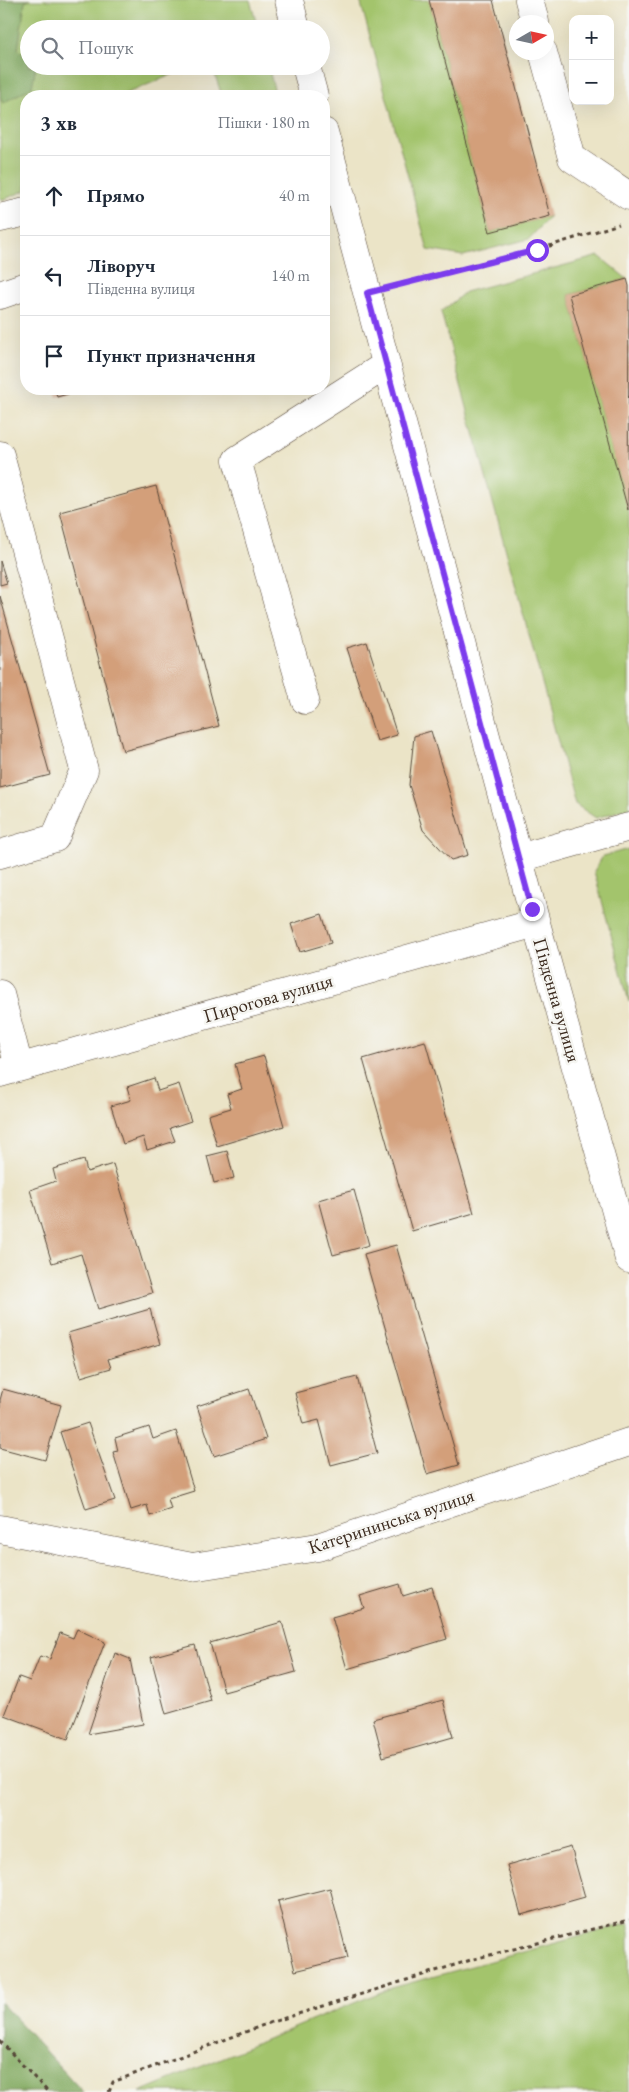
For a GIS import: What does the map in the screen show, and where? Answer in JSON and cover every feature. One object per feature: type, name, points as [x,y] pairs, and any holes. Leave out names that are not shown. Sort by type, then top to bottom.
[{"type":"street","points":[[289,0],[294,20]]},
{"type":"street","points":[[529,0],[533,15]]},
{"type":"street","points":[[545,60],[572,158],[629,196]]},
{"type":"street","points":[[308,75],[312,90]]},
{"type":"street","name":"Південна вулиця","points":[[330,182],[367,293],[536,923],[629,1259]]},
{"type":"street","points":[[0,218],[20,213]]},
{"type":"street","points":[[0,295],[20,288]]},
{"type":"street","points":[[304,700],[238,460],[386,365]]},
{"type":"street","points":[[0,455],[84,770],[55,838],[0,854]]},
{"type":"street","points":[[519,858],[629,827]]},
{"type":"street","name":"Пирогова вулиця","points":[[10,1070],[536,923]]},
{"type":"street","points":[[0,994],[10,1070]]},
{"type":"street","name":"Катерининська вулиця","points":[[0,1529],[192,1567],[318,1547],[629,1442]]},
{"type":"path","points":[[367,293],[537,250],[620,224]]},
{"type":"path","points":[[109,2092],[114,2082],[269,2023],[474,1959],[629,1920]]},
{"type":"path","points":[[0,2040],[48,2092]]},
{"type":"green space","points":[[0,0],[250,0],[256,20],[20,20],[20,75],[171,75],[135,90],[20,90],[20,193],[5,199],[0,199]]},
{"type":"green space","points":[[0,0],[30,0],[25,2],[22,20],[20,20],[18,50],[20,52],[20,75],[34,75],[32,87],[27,90],[20,90],[20,94],[3,103],[0,97]]},
{"type":"green space","points":[[360,0],[429,0],[490,232],[550,216],[529,239],[463,256],[428,250]]},
{"type":"green space","points":[[215,75],[270,75],[274,90],[220,90]]},
{"type":"green space","points":[[599,256],[627,279],[569,295],[629,512],[629,808],[596,818],[575,804],[441,312],[465,292]]},
{"type":"green space","points":[[629,849],[629,1002],[594,871],[603,856]]},
{"type":"green space","points":[[629,1923],[629,2092],[140,2092],[388,1989]]},
{"type":"green space","points":[[0,2002],[83,2092],[0,2092]]},
{"type":"building","points":[[429,0],[493,0],[550,216],[490,232]]},
{"type":"building","points":[[627,279],[629,286],[628,510],[569,295]]},
{"type":"building","points":[[156,486],[219,726],[123,751],[60,512]]},
{"type":"building","points":[[0,561],[7,583],[0,585]]},
{"type":"building","points":[[0,596],[50,775],[0,788]]},
{"type":"building","points":[[367,642],[397,735],[377,741],[347,648]]},
{"type":"building","points":[[431,731],[468,855],[451,860],[423,830],[409,785],[414,736]]},
{"type":"building","points":[[322,914],[331,943],[300,952],[291,924]]},
{"type":"building","points":[[425,1041],[474,1213],[412,1231],[363,1059]]},
{"type":"building","points":[[264,1056],[284,1126],[217,1146],[208,1115],[231,1108],[227,1094],[242,1089],[235,1064]]},
{"type":"building","points":[[154,1078],[158,1091],[179,1084],[191,1121],[170,1128],[175,1141],[147,1150],[143,1137],[123,1144],[111,1106],[131,1100],[127,1087]]},
{"type":"building","points":[[227,1151],[234,1178],[214,1183],[207,1156]]},
{"type":"building","points":[[84,1160],[87,1172],[113,1164],[152,1293],[98,1309],[81,1254],[52,1263],[30,1190],[56,1181],[53,1169]]},
{"type":"building","points":[[354,1190],[369,1245],[333,1255],[318,1200]]},
{"type":"building","points":[[396,1245],[459,1465],[427,1474],[364,1254]]},
{"type":"building","points":[[150,1309],[160,1344],[108,1359],[111,1368],[81,1377],[68,1333]]},
{"type":"building","points":[[357,1377],[377,1453],[331,1465],[319,1420],[303,1424],[295,1393]]},
{"type":"building","points":[[3,1389],[61,1405],[45,1460],[0,1448],[0,1400]]},
{"type":"building","points":[[249,1389],[266,1439],[214,1456],[197,1406]]},
{"type":"building","points":[[88,1423],[115,1500],[86,1509],[60,1432]]},
{"type":"building","points":[[149,1427],[153,1439],[176,1431],[194,1491],[168,1499],[171,1509],[150,1516],[147,1505],[131,1510],[113,1452],[118,1451],[115,1438]]},
{"type":"building","points":[[400,1584],[403,1596],[432,1587],[447,1639],[347,1669],[332,1617],[364,1608],[360,1596]]},
{"type":"building","points":[[282,1622],[296,1672],[224,1692],[210,1643]]},
{"type":"building","points":[[77,1629],[105,1642],[68,1739],[4,1715],[19,1677],[30,1681],[40,1656],[50,1659],[60,1633],[73,1638]]},
{"type":"building","points":[[195,1645],[211,1701],[166,1714],[151,1657]]},
{"type":"building","points":[[115,1653],[130,1659],[143,1724],[88,1734]]},
{"type":"building","points":[[443,1700],[453,1737],[383,1757],[373,1719]]},
{"type":"building","points":[[571,1847],[585,1897],[521,1915],[507,1865]]},
{"type":"building","points":[[330,1888],[348,1958],[295,1971],[278,1901]]},
{"type":"route","points":[[532,909],[367,293],[537,250]]}]
